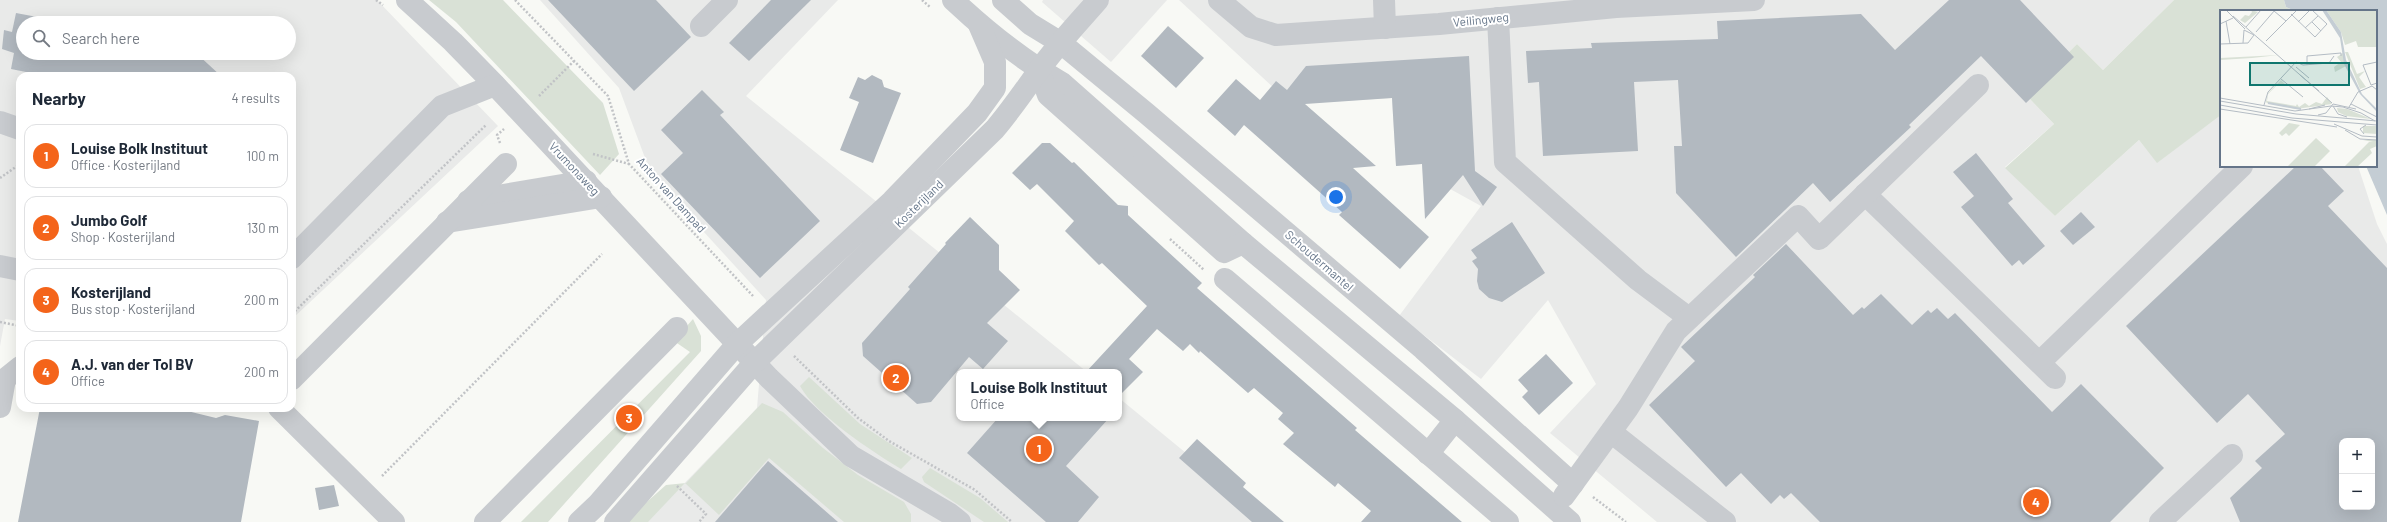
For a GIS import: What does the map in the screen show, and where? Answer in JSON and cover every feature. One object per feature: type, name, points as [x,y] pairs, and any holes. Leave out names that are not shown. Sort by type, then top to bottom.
[{"type":"street","name":"Vrumonaweg","points":[[407,0],[453,42],[495,86],[529,106],[586,181],[738,342]]},
{"type":"street","points":[[701,26],[727,0]]},
{"type":"street","points":[[953,0],[979,24],[1039,70],[1062,82],[1243,243],[1455,420],[1563,515],[1574,484],[1611,432],[1676,331],[1798,216],[1819,239],[1978,85]]},
{"type":"street","name":"Schoudermantel","points":[[1003,0],[1030,24],[1060,43],[1146,113],[1417,344],[1574,484]]},
{"type":"street","points":[[979,24],[995,62],[995,88],[1039,70],[1060,43],[1098,0]]},
{"type":"street","name":"Veilingweg","points":[[1219,0],[1251,27],[1270,34],[1385,28],[1498,18],[1538,8],[1616,7],[1699,1],[1754,0]]},
{"type":"street","points":[[1384,0],[1385,28]]},
{"type":"street","points":[[1498,18],[1505,162],[1638,280],[1689,318]]},
{"type":"street","name":"Kosterijland","points":[[615,522],[755,362],[995,129],[1023,95],[1039,70]]},
{"type":"street","points":[[296,254],[442,106],[495,86]]},
{"type":"street","name":"Kosterijland","points":[[579,522],[598,504],[738,342],[892,200],[977,113],[995,88]]},
{"type":"street","points":[[0,122],[16,128]]},
{"type":"street","points":[[296,375],[506,164]]},
{"type":"street","points":[[2040,362],[2241,167]]},
{"type":"street","points":[[468,201],[586,181]]},
{"type":"street","points":[[1865,194],[2056,378]]},
{"type":"street","points":[[447,222],[601,197]]},
{"type":"street","points":[[0,266],[16,269]]},
{"type":"street","points":[[1225,279],[1508,522]]},
{"type":"street","points":[[485,522],[677,328]]},
{"type":"street","points":[[738,342],[755,362],[851,456],[952,519]]},
{"type":"street","points":[[0,407],[5,379],[16,370]]},
{"type":"street","points":[[283,412],[394,522]]},
{"type":"street","points":[[1428,454],[1455,420]]},
{"type":"street","points":[[1611,432],[1726,522]]},
{"type":"street","points":[[2160,522],[2232,455]]},
{"type":"path","name":"Anton van Dampad","points":[[515,0],[608,96],[629,164],[757,300]]},
{"type":"path","points":[[922,0],[932,10]]},
{"type":"path","points":[[506,164],[497,135],[529,106],[574,61]]},
{"type":"path","points":[[296,310],[486,125]]},
{"type":"path","points":[[0,178],[16,167]]},
{"type":"path","points":[[365,493],[602,254]]},
{"type":"path","points":[[0,322],[16,325]]},
{"type":"path","points":[[792,355],[858,418],[889,441],[975,490],[1012,522]]},
{"type":"path","points":[[673,482],[706,514],[699,522]]},
{"type":"path","points":[[1574,484],[1626,522]]},
{"type":"shaded area","points":[[0,0],[377,0],[498,126],[296,315],[296,72],[16,72],[16,320],[5,319],[0,346]]},
{"type":"shaded area","points":[[429,0],[503,0],[603,103],[619,154],[600,175],[456,22]]},
{"type":"shaded area","points":[[540,0],[838,0],[746,96],[1083,369],[956,369],[956,421],[1122,421],[1122,400],[1270,522],[647,522],[757,408],[766,300],[651,174],[619,88]]},
{"type":"shaded area","points":[[1043,0],[1167,0],[1111,62],[1042,2]]},
{"type":"shaded area","points":[[1179,0],[2174,0],[2103,70],[2077,44],[2026,95],[2054,124],[2005,167],[2055,216],[2139,140],[2157,162],[2220,116],[2220,167],[2358,167],[2377,224],[2387,244],[2387,522],[1657,522],[1550,433],[1596,384],[1548,300],[1481,379],[1399,316],[1481,206],[1423,174],[1422,164],[1396,166],[1392,98],[1291,104]]},
{"type":"shaded area","points":[[2174,0],[2284,0],[2286,7],[2293,10],[2220,10],[2220,116],[2157,163],[2139,140],[2055,216],[2005,168],[2054,124],[2026,95],[2077,44],[2103,70]]},
{"type":"shaded area","points":[[2284,0],[2387,0],[2387,215],[2366,167],[2377,167],[2377,10],[2293,10],[2286,7]]},
{"type":"shaded area","points":[[693,319],[701,336],[701,351],[548,522],[521,522],[690,352],[674,341]]},
{"type":"shaded area","points":[[809,377],[860,424],[912,458],[901,469],[846,432],[807,397],[800,386]]},
{"type":"shaded area","points":[[762,403],[783,412],[823,448],[858,475],[904,502],[911,514],[911,522],[844,522],[769,458],[719,515],[685,483]]},
{"type":"shaded area","points":[[930,468],[980,498],[1008,522],[984,522],[924,482],[922,477]]},
{"type":"shaded area","points":[[685,483],[648,522],[624,522],[666,485]]},
{"type":"building","points":[[548,0],[656,0],[691,37],[634,91]]},
{"type":"building","points":[[771,0],[811,0],[749,61],[729,43]]},
{"type":"building","points":[[1949,0],[2020,0],[2074,57],[2026,103],[1981,56],[1909,125],[1911,127],[1830,202],[1813,183],[1736,257],[1676,193],[1674,146],[1682,146],[1678,80],[1634,82],[1638,151],[1543,156],[1539,82],[1528,83],[1526,51],[1592,48],[1591,43],[1718,39],[1717,21],[1861,14],[1895,50]]},
{"type":"building","points":[[16,13],[32,16],[16,16],[16,60],[204,60],[217,72],[26,72],[11,69],[14,53],[2,49],[4,30],[12,32]]},
{"type":"building","points":[[1168,26],[1204,58],[1176,88],[1141,56]]},
{"type":"building","points":[[1469,56],[1475,171],[1497,187],[1483,206],[1463,175],[1425,219],[1422,164],[1396,166],[1392,98],[1305,104],[1376,166],[1353,168],[1429,237],[1400,269],[1339,215],[1342,212],[1244,125],[1235,136],[1207,111],[1236,79],[1260,100],[1276,81],[1287,90],[1306,66]]},
{"type":"building","points":[[872,75],[882,80],[884,87],[901,93],[873,163],[840,150],[859,102],[849,98],[858,77],[865,80]]},
{"type":"building","points":[[702,90],[724,112],[720,115],[820,221],[760,278],[661,174],[683,153],[661,130]]},
{"type":"building","points":[[1042,143],[1050,143],[1072,163],[1074,162],[1118,205],[1128,206],[1128,215],[1202,283],[1197,288],[1357,428],[1355,430],[1462,522],[1361,522],[1371,511],[1338,483],[1335,487],[1283,444],[1294,433],[1278,419],[1283,413],[1254,388],[1248,393],[1190,344],[1183,351],[1157,329],[1129,359],[1143,372],[1122,393],[1122,369],[1089,369],[1147,306],[1102,263],[1099,265],[1065,231],[1074,221],[1037,184],[1030,190],[1012,173]]},
{"type":"building","points":[[1976,153],[2013,199],[2008,203],[2045,246],[2023,265],[2019,260],[2012,266],[1961,207],[1974,196],[1953,172]]},
{"type":"building","points":[[2295,167],[2321,167],[2344,191],[2328,206],[2387,268],[2387,522],[2240,522],[2230,498],[2262,468],[2255,461],[2285,434],[2248,394],[2217,423],[2126,326]]},
{"type":"building","points":[[2081,212],[2095,227],[2073,245],[2060,231]]},
{"type":"building","points":[[970,217],[999,245],[999,270],[1020,290],[987,323],[1008,341],[983,369],[969,357],[959,369],[956,369],[956,372],[931,402],[917,404],[863,356],[862,343],[910,289],[908,287],[946,244],[945,243]]},
{"type":"building","points":[[1512,222],[1545,273],[1502,302],[1489,298],[1479,289],[1477,281],[1478,269],[1472,261],[1477,258],[1471,250]]},
{"type":"building","points":[[1786,244],[1853,315],[1862,307],[1864,309],[1881,294],[1912,325],[1928,310],[1931,313],[1937,308],[1948,319],[1955,313],[2052,412],[2081,384],[2164,468],[2110,522],[1820,522],[1791,493],[1784,499],[1780,495],[1771,504],[1741,473],[1726,487],[1649,405],[1695,361],[1681,347],[1755,277],[1753,275]]},
{"type":"building","points":[[1546,354],[1573,383],[1539,415],[1522,397],[1528,391],[1518,380]]},
{"type":"building","points":[[39,412],[191,412],[216,418],[225,415],[259,421],[241,522],[18,522]]},
{"type":"building","points":[[995,421],[1106,421],[1066,466],[1099,497],[1078,522],[1046,522],[967,453]]},
{"type":"building","points":[[1197,439],[1246,483],[1243,487],[1284,522],[1252,522],[1179,458]]},
{"type":"building","points":[[768,461],[838,522],[715,522]]},
{"type":"building","points":[[334,485],[339,506],[319,510],[315,488]]},
{"type":"place","name":"Jumbo Golf","points":[[896,378]]},
{"type":"place","name":"Kosterijland","points":[[629,418]]},
{"type":"place","name":"Louise Bolk Instituut","points":[[1039,449]]},
{"type":"place","name":"A.J. van der Tol BV","points":[[2036,502]]}]
